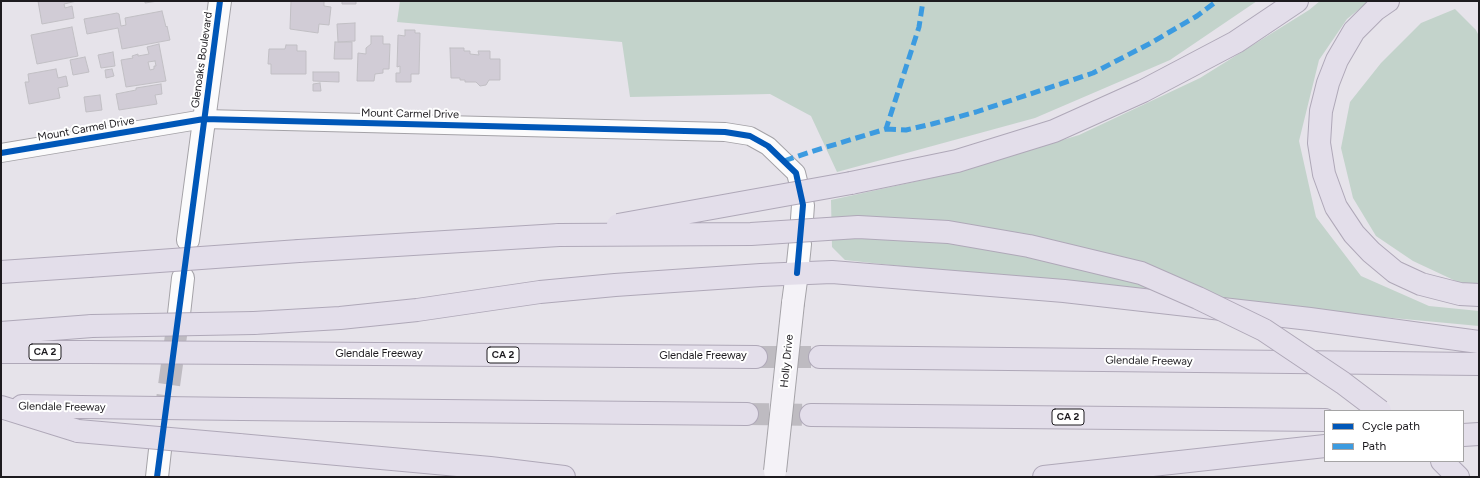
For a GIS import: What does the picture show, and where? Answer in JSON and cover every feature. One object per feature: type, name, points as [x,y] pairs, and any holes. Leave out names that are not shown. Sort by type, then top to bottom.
[{"type":"highway","points":[[559,235],[851,183],[957,160],[1054,131],[1143,91],[1236,42],[1298,1]]},
{"type":"highway","points":[[1388,1],[1354,30],[1337,60],[1328,84],[1321,111],[1319,143],[1324,174],[1336,207],[1354,234],[1371,252],[1395,272],[1421,284],[1460,294],[1479,295]]},
{"type":"highway","points":[[1,272],[299,251],[559,235],[750,234],[858,227],[948,232],[1028,246],[1141,274],[1198,298],[1264,330],[1344,383],[1379,410]]},
{"type":"highway","points":[[1,333],[92,326],[254,323],[340,318],[417,310],[540,292],[797,272],[832,272],[1064,291],[1310,319],[1479,342]]},
{"type":"highway","name":"Glendale Freeway","points":[[1,352],[756,357]]},
{"type":"highway","name":"Glendale Freeway","points":[[820,357],[1479,364]]},
{"type":"highway","points":[[1,406],[78,431],[490,468],[564,477]]},
{"type":"highway","name":"Glendale Freeway","points":[[1,406],[747,414]]},
{"type":"highway","name":"CA 2","points":[[811,415],[1324,420]]},
{"type":"highway","points":[[1464,420],[1479,420]]},
{"type":"highway","points":[[1464,435],[1479,434]]},
{"type":"highway","points":[[1044,477],[1324,446]]},
{"type":"highway","points":[[1443,462],[1458,477]]},
{"type":"main road","name":"Holly Drive","points":[[775,474],[797,272]]},
{"type":"street","name":"Glenoaks Boulevard","points":[[188,240],[220,1]]},
{"type":"street","name":"Mount Carmel Drive","points":[[1,153],[204,119],[725,132],[750,136],[768,146],[796,173],[802,203]]},
{"type":"street","name":"Holly Drive","points":[[797,272],[800,244]]},
{"type":"street","points":[[179,314],[183,278]]},
{"type":"street","points":[[157,477],[160,450]]},
{"type":"shaded area","points":[[400,1],[1257,1],[1170,60],[1035,118],[837,172],[811,116],[770,94],[630,97],[622,42],[397,22]]},
{"type":"shaded area","points":[[1320,1],[1369,1],[1347,19],[1319,60],[1299,141],[1316,217],[1361,276],[1429,306],[1479,311],[1479,326],[1264,306],[845,260],[832,247],[831,200],[950,174],[1079,135],[1200,78],[1309,10]]},
{"type":"shaded area","points":[[1455,9],[1476,30],[1479,36],[1479,283],[1460,283],[1413,261],[1376,236],[1353,198],[1341,148],[1350,102],[1381,63],[1421,23]]},
{"type":"building","points":[[38,1],[77,1],[64,4],[65,8],[72,6],[74,18],[42,24]]},
{"type":"building","points":[[145,1],[158,1],[145,3]]},
{"type":"building","points":[[291,1],[324,1],[324,6],[331,7],[329,25],[319,24],[318,33],[290,29]]},
{"type":"building","points":[[342,1],[356,1],[356,4],[342,4]]},
{"type":"building","points":[[162,11],[170,40],[122,49],[118,28],[87,34],[84,19],[117,13],[119,14],[121,26],[126,25],[125,18]]},
{"type":"building","points":[[355,23],[355,41],[338,42],[337,24]]},
{"type":"building","points":[[72,27],[78,56],[37,64],[31,35]]},
{"type":"building","points":[[405,30],[415,30],[415,33],[420,33],[419,74],[411,74],[411,82],[396,82],[396,73],[400,73],[400,66],[397,67],[398,35],[405,36]]},
{"type":"building","points":[[371,36],[383,36],[383,44],[390,44],[389,69],[383,69],[383,73],[375,74],[374,81],[357,81],[358,53],[366,54],[366,48],[371,44]]},
{"type":"building","points":[[335,42],[352,42],[352,59],[334,59]]},
{"type":"building","points":[[159,44],[166,81],[126,87],[121,60],[133,58],[132,56],[138,54],[138,56],[149,54],[147,47]],"holes":[[[155,61],[156,66],[154,66],[154,69],[150,70],[148,62]]]},
{"type":"building","points":[[286,45],[297,45],[297,51],[306,51],[306,74],[271,74],[271,64],[268,64],[269,49],[285,49]]},
{"type":"building","points":[[450,48],[464,48],[464,51],[470,51],[470,54],[479,55],[478,51],[490,51],[490,59],[500,59],[500,80],[489,80],[486,85],[480,86],[476,82],[465,82],[465,80],[460,80],[460,78],[451,78]]},
{"type":"building","points":[[113,52],[115,66],[101,68],[98,55]]},
{"type":"building","points":[[85,57],[89,72],[73,75],[70,60]]},
{"type":"building","points":[[56,69],[58,78],[66,76],[68,86],[58,88],[60,98],[29,104],[25,82],[29,82],[28,74]]},
{"type":"building","points":[[112,69],[114,76],[106,78],[105,70]]},
{"type":"building","points":[[313,72],[339,72],[339,82],[313,81]]},
{"type":"building","points":[[320,83],[321,91],[313,91],[313,84]]},
{"type":"building","points":[[161,84],[162,94],[155,95],[157,104],[119,110],[116,94],[136,90],[136,88]]},
{"type":"building","points":[[100,95],[102,110],[86,112],[84,97]]},
{"type":"tunnel","points":[[160,450],[179,314]]},
{"type":"tunnel","points":[[756,357],[820,357]]},
{"type":"tunnel","points":[[747,414],[811,415]]},
{"type":"marked path","points":[[784,161],[886,129],[919,27],[923,1]]},
{"type":"marked path","points":[[886,129],[906,130],[932,124],[976,112],[1093,73],[1149,44],[1197,16],[1217,1]]},
{"type":"cycle path","points":[[157,477],[220,1]]},
{"type":"cycle path","points":[[1,153],[204,119],[725,132],[750,136],[768,146],[796,173],[803,205],[797,273]]}]
